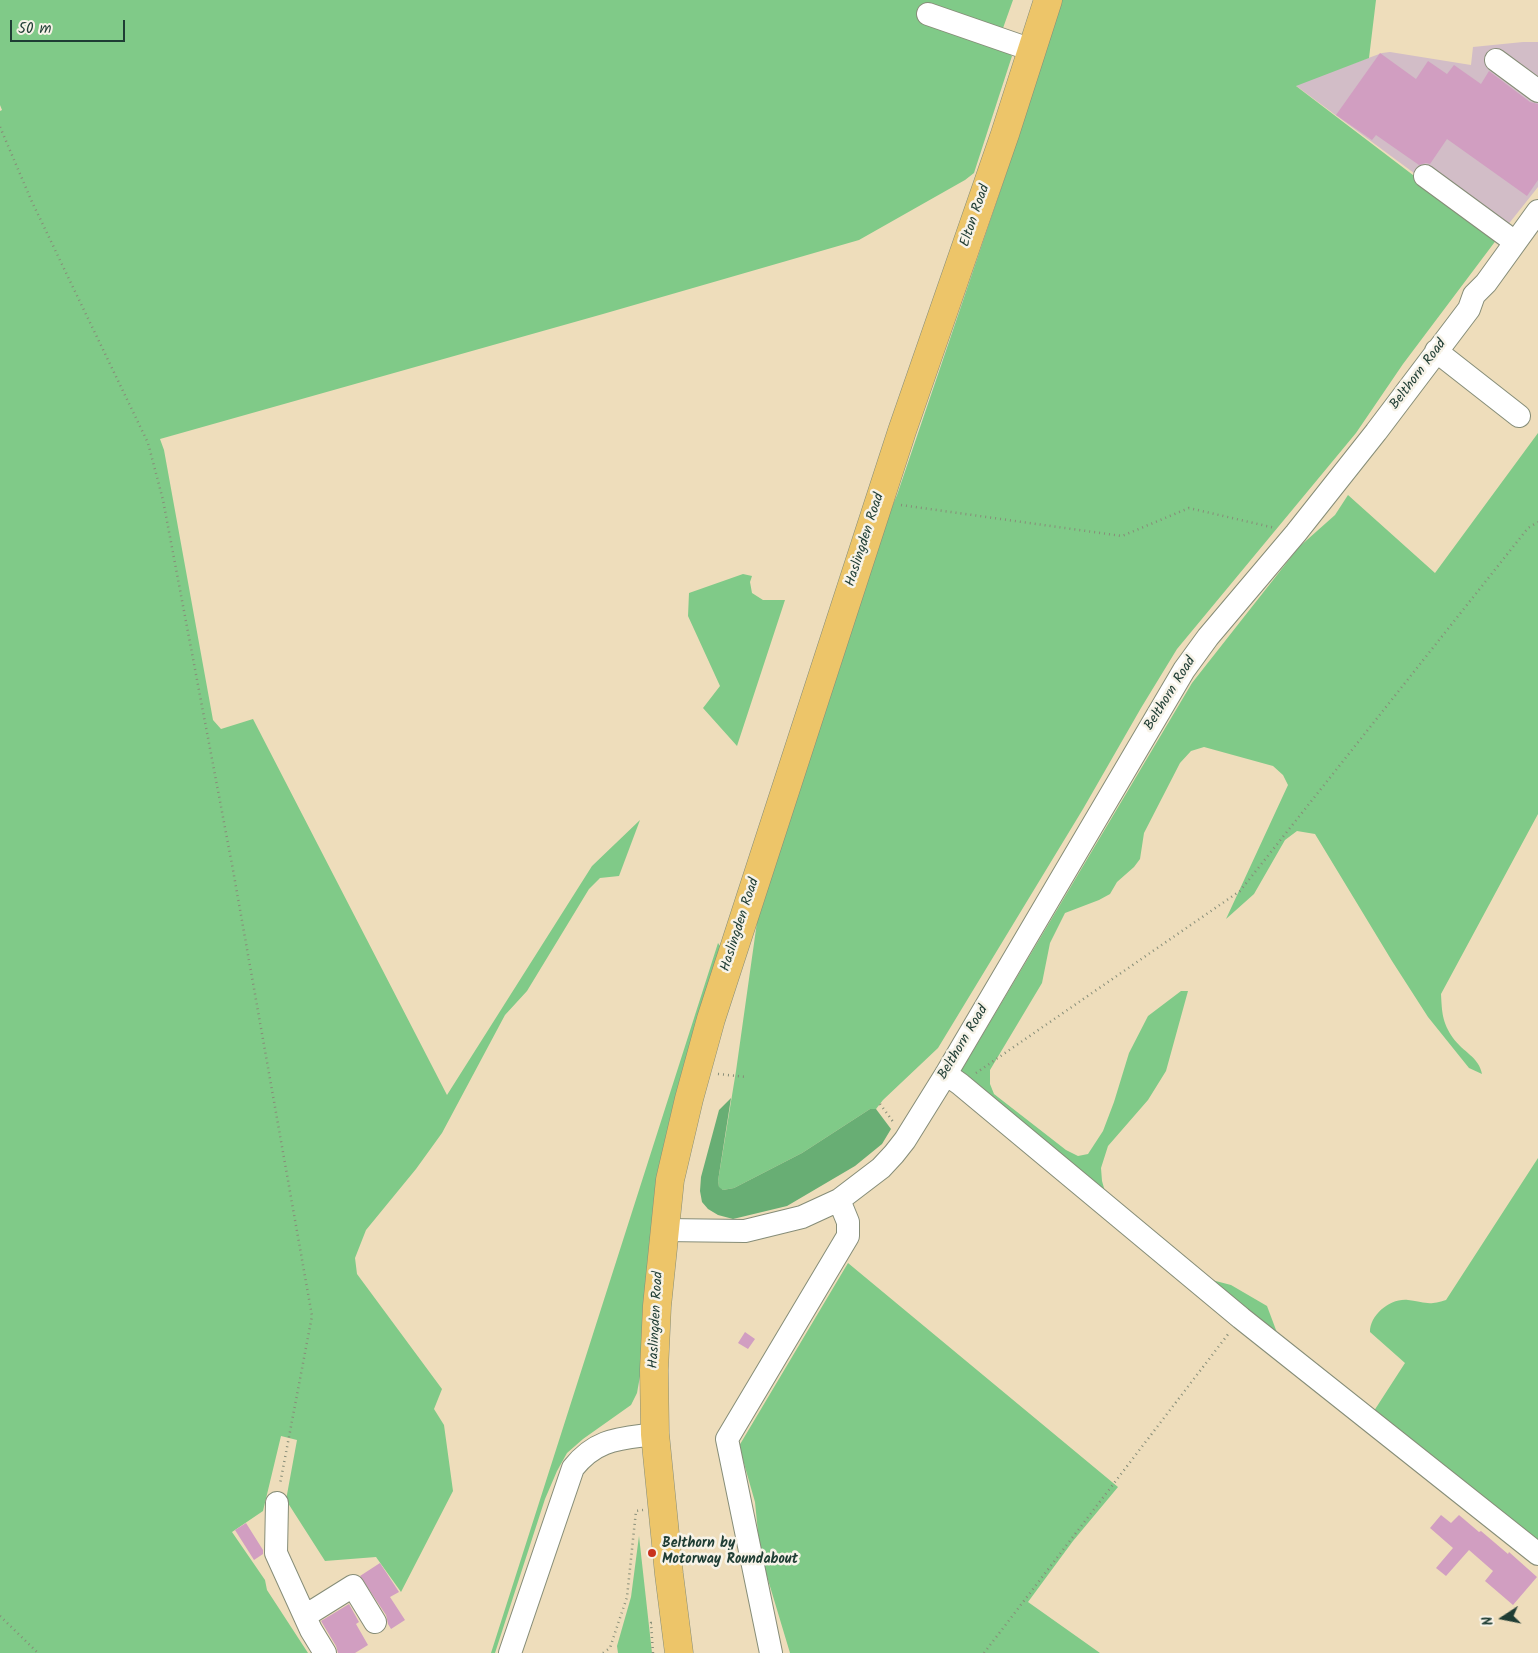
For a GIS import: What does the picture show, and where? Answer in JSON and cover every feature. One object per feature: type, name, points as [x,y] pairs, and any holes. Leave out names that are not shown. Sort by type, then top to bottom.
[{"type":"main road","name":"Elton Road","points":[[902,431],[1005,134],[1048,0]]},
{"type":"main road","name":"Haslingden Road","points":[[679,1653],[655,1434],[654,1370],[657,1306],[670,1180],[696,1071],[717,1000],[902,431]]},
{"type":"street","points":[[928,14],[1032,50]]},
{"type":"street","points":[[1496,60],[1538,91]]},
{"type":"street","points":[[1425,176],[1515,242]]},
{"type":"street","name":"Belthorn Road","points":[[664,1230],[745,1232],[802,1217],[839,1200],[881,1168],[894,1154],[953,1079],[1184,670],[1208,637],[1296,533],[1376,432],[1469,309],[1474,295],[1486,283],[1538,210]]},
{"type":"street","points":[[1436,352],[1519,416]]},
{"type":"street","points":[[953,1079],[1241,1318],[1538,1554]]},
{"type":"street","points":[[771,1653],[727,1439],[848,1236],[848,1222],[839,1200]]},
{"type":"street","points":[[510,1653],[573,1468],[582,1458],[598,1446],[611,1441],[655,1434]]},
{"type":"street","points":[[277,1503],[276,1553],[308,1623],[325,1653]]},
{"type":"street","points":[[308,1623],[353,1586],[375,1622]]},
{"type":"path","points":[[0,127],[32,202],[148,444],[163,500],[233,870],[312,1316],[277,1503]]},
{"type":"path","points":[[879,502],[1122,536],[1189,508],[1296,533]]},
{"type":"path","points":[[953,1079],[1240,891],[1528,528],[1538,522]]},
{"type":"path","points":[[696,1071],[747,1077]]},
{"type":"path","points":[[984,1653],[1241,1318]]},
{"type":"path","points":[[603,1653],[610,1648],[627,1597],[636,1511],[662,1509]]},
{"type":"path","points":[[0,1616],[38,1653]]},
{"type":"shaded area","points":[[1538,42],[1538,187],[1499,236],[1295,85],[1382,53],[1390,52],[1471,65],[1473,47]]},
{"type":"green space","points":[[0,0],[1013,0],[997,45],[1012,56],[974,173],[965,180],[859,240],[160,439],[164,450],[213,720],[221,729],[253,719],[447,1095],[592,866],[640,820],[619,876],[600,878],[589,889],[527,991],[505,1015],[442,1133],[416,1169],[366,1230],[355,1258],[357,1274],[442,1389],[434,1409],[444,1425],[453,1491],[401,1592],[376,1557],[325,1561],[286,1500],[297,1440],[281,1436],[263,1511],[232,1532],[265,1580],[267,1590],[308,1653],[0,1653],[0,111],[2,110],[0,105]]},
{"type":"green space","points":[[1061,0],[1376,0],[1369,58],[1296,86],[1497,239],[1403,364],[1356,433],[1177,649],[1083,809],[938,1048],[883,1100],[876,1109],[870,1109],[802,1153],[734,1188],[723,1190],[719,1188],[718,1181],[758,915],[891,509],[1008,168]]},
{"type":"green space","points":[[1538,433],[1538,814],[1441,994],[1442,1012],[1447,1027],[1457,1043],[1478,1063],[1482,1074],[1469,1068],[1428,1017],[1315,834],[1297,831],[1285,840],[1254,894],[1226,919],[1288,785],[1283,775],[1273,766],[1204,747],[1191,751],[1180,763],[1144,833],[1140,859],[1134,867],[1117,882],[1110,894],[1065,913],[1050,943],[1042,983],[990,1070],[990,1084],[994,1094],[1066,1150],[1078,1156],[1088,1154],[1103,1131],[1129,1053],[1148,1016],[1181,991],[1188,991],[1166,1071],[1148,1100],[1108,1146],[1101,1168],[1106,1195],[958,1076],[1192,683],[1299,547],[1335,515],[1348,495],[1435,573]]},
{"type":"green space","points":[[743,574],[752,576],[750,582],[752,593],[763,600],[785,600],[737,746],[703,708],[720,686],[688,616],[689,593]]},
{"type":"green space","points":[[718,943],[720,946],[719,961],[654,1206],[646,1280],[642,1365],[637,1393],[631,1405],[583,1439],[567,1453],[545,1499],[495,1653],[491,1653]]},
{"type":"green space","points":[[731,1098],[718,1181],[719,1187],[723,1190],[734,1188],[802,1153],[870,1109],[876,1109],[891,1129],[882,1144],[855,1166],[787,1206],[733,1219],[718,1215],[708,1209],[702,1202],[700,1191],[701,1177],[719,1110]]},
{"type":"green space","points":[[1538,1158],[1538,1545],[1372,1414],[1405,1363],[1370,1332],[1373,1320],[1377,1314],[1394,1302],[1408,1300],[1431,1303],[1446,1300]]},
{"type":"green space","points":[[848,1263],[1118,1487],[1073,1541],[1028,1602],[1100,1653],[790,1653],[760,1553],[755,1502],[739,1446]]},
{"type":"green space","points":[[1208,1279],[1231,1285],[1267,1306],[1279,1338]]},
{"type":"green space","points":[[639,1536],[652,1653],[618,1653],[617,1646],[631,1597]]},
{"type":"building","points":[[1380,53],[1416,79],[1428,61],[1447,74],[1454,65],[1481,84],[1489,71],[1530,102],[1538,104],[1538,180],[1527,196],[1447,139],[1430,164],[1419,165],[1376,135],[1372,140],[1336,115]]},
{"type":"building","points":[[745,1332],[755,1339],[748,1349],[738,1343]]},
{"type":"building","points":[[1441,1515],[1451,1523],[1459,1515],[1508,1554],[1509,1552],[1537,1577],[1513,1605],[1485,1581],[1493,1571],[1469,1550],[1446,1576],[1436,1568],[1453,1548],[1430,1528]]},
{"type":"building","points":[[246,1523],[263,1550],[263,1554],[254,1560],[235,1530]]},
{"type":"building","points":[[380,1563],[399,1592],[390,1597],[405,1620],[391,1629],[386,1615],[360,1576]]},
{"type":"building","points":[[349,1604],[359,1622],[356,1624],[368,1645],[355,1653],[338,1653],[336,1646],[321,1621]]},
{"type":"place","name":"Belthorn by Motorway Roundabout","points":[[652,1553]]}]
